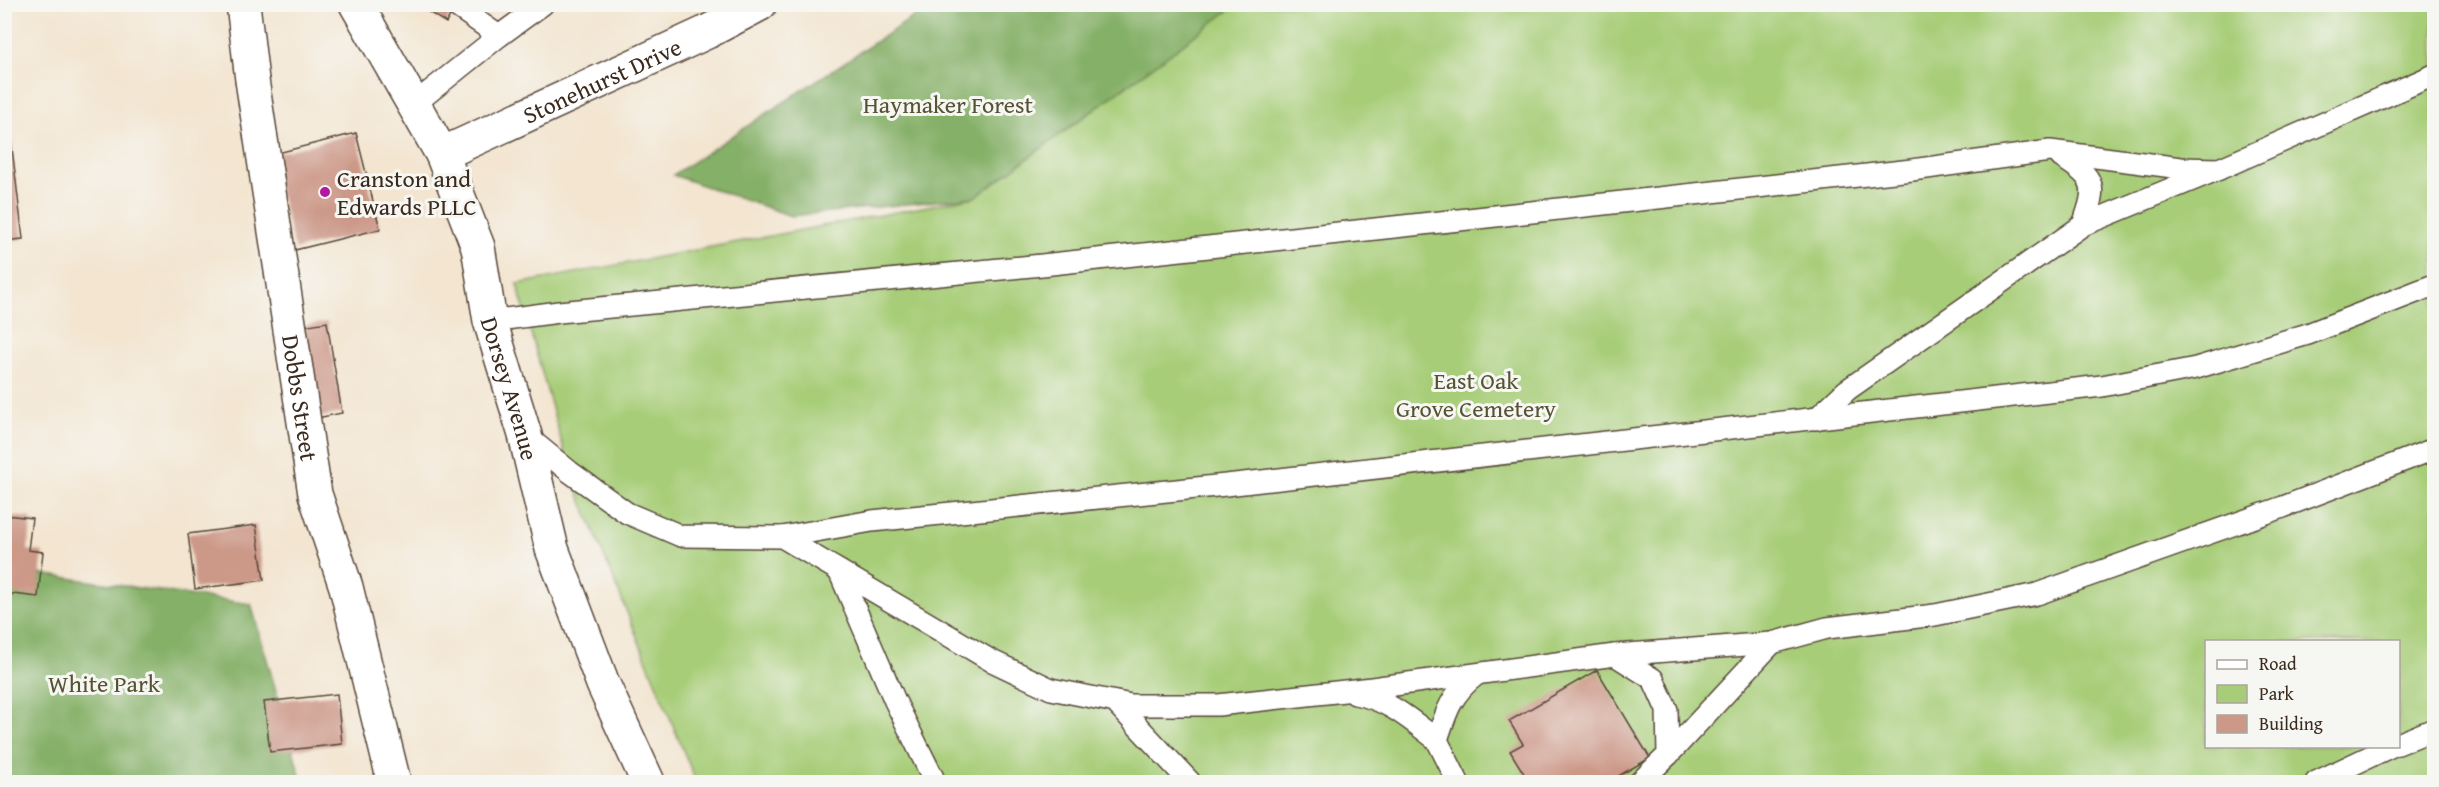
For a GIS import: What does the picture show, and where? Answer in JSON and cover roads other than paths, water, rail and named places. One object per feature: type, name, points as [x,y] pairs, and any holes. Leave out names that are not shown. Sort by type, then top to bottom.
[{"type":"street","name":"Dobbs Street","points":[[243,4],[252,80],[315,494],[346,587],[394,783]]},
{"type":"street","name":"Dorsey Avenue","points":[[356,4],[442,154],[478,247],[490,321],[525,435],[552,549],[603,684],[648,783]]},
{"type":"street","name":"Stonehurst Drive","points":[[442,154],[707,32],[760,4]]},
{"type":"lane","points":[[456,6],[499,36]]},
{"type":"lane","points":[[413,105],[499,36],[531,7]]},
{"type":"lane","points":[[1816,419],[1847,390],[2083,225],[2219,169],[2434,75]]},
{"type":"lane","points":[[490,321],[559,312],[1053,264],[1912,170],[2050,151],[2181,168],[2219,169]]},
{"type":"lane","points":[[2050,151],[2083,170],[2091,182],[2091,201],[2083,225]]},
{"type":"lane","points":[[525,435],[570,472],[627,513],[681,536],[782,537],[872,521],[1226,486],[2103,386],[2196,368],[2308,334],[2434,285]]},
{"type":"lane","points":[[782,537],[990,660],[1051,689],[1131,705],[1218,705],[1476,675],[1615,655],[1773,643],[1827,628],[1935,615],[2037,594],[2283,507],[2434,449]]},
{"type":"lane","points":[[839,571],[894,701],[935,783]]},
{"type":"lane","points":[[1640,783],[1773,643]]},
{"type":"lane","points":[[1615,655],[1653,679],[1666,710],[1668,756]]},
{"type":"lane","points":[[1437,740],[1446,710],[1461,686],[1476,675]]},
{"type":"lane","points":[[1343,691],[1368,696],[1392,706],[1437,740],[1458,783]]},
{"type":"lane","points":[[1115,702],[1190,783]]},
{"type":"lane","points":[[2400,743],[2434,729]]},
{"type":"lane","points":[[2316,783],[2390,748]]},
{"type":"place","name":"Cranston and Edwards PLLC","points":[[325,192]]},
{"type":"park label","name":"Haymaker Forest","points":[[948,104]]},
{"type":"park label","name":"East Oak Grove Cemetery","points":[[1476,394]]},
{"type":"park label","name":"White Park","points":[[104,683]]}]
